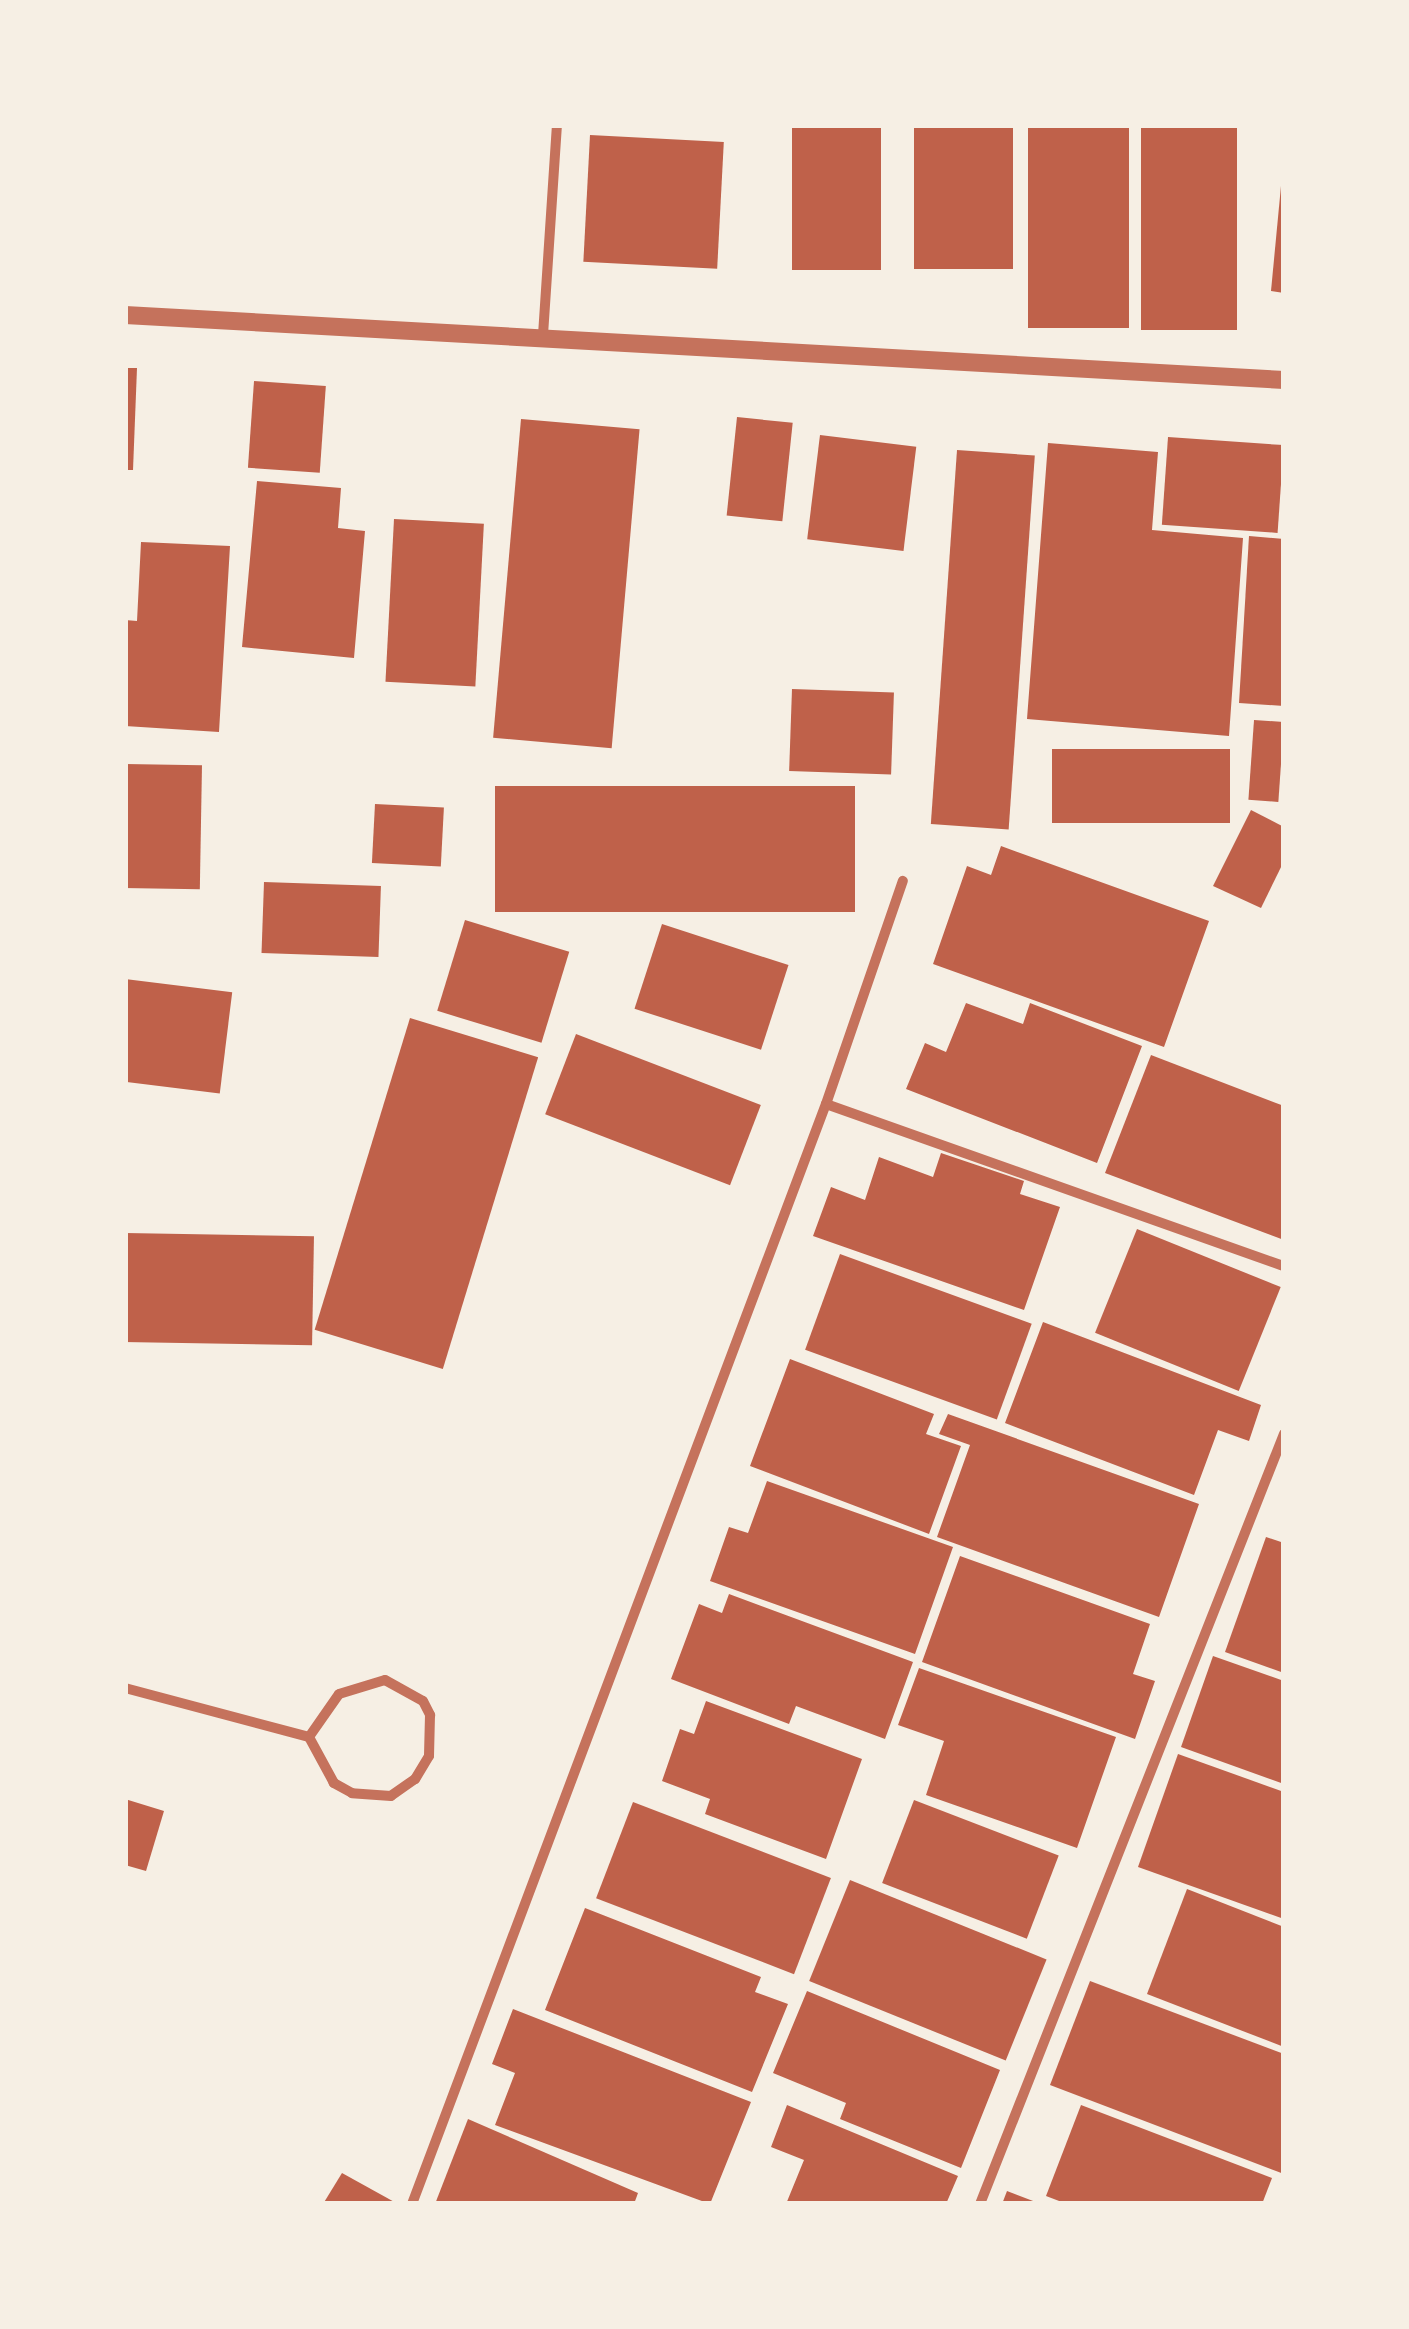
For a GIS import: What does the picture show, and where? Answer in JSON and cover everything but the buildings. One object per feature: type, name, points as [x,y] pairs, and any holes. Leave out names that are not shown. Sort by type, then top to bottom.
[{"type":"street","points":[[544,335],[557,125]]},
{"type":"street","points":[[125,315],[544,335],[1284,380]]},
{"type":"street","points":[[412,2204],[826,1104],[903,880]]},
{"type":"street","points":[[826,1104],[1284,1266]]},
{"type":"street","points":[[980,2204],[1284,1434]]},
{"type":"street","points":[[125,1688],[308,1737],[334,1783],[372,1797],[391,1796],[415,1779],[432,1740],[423,1700],[385,1680],[340,1694],[308,1737]]}]
